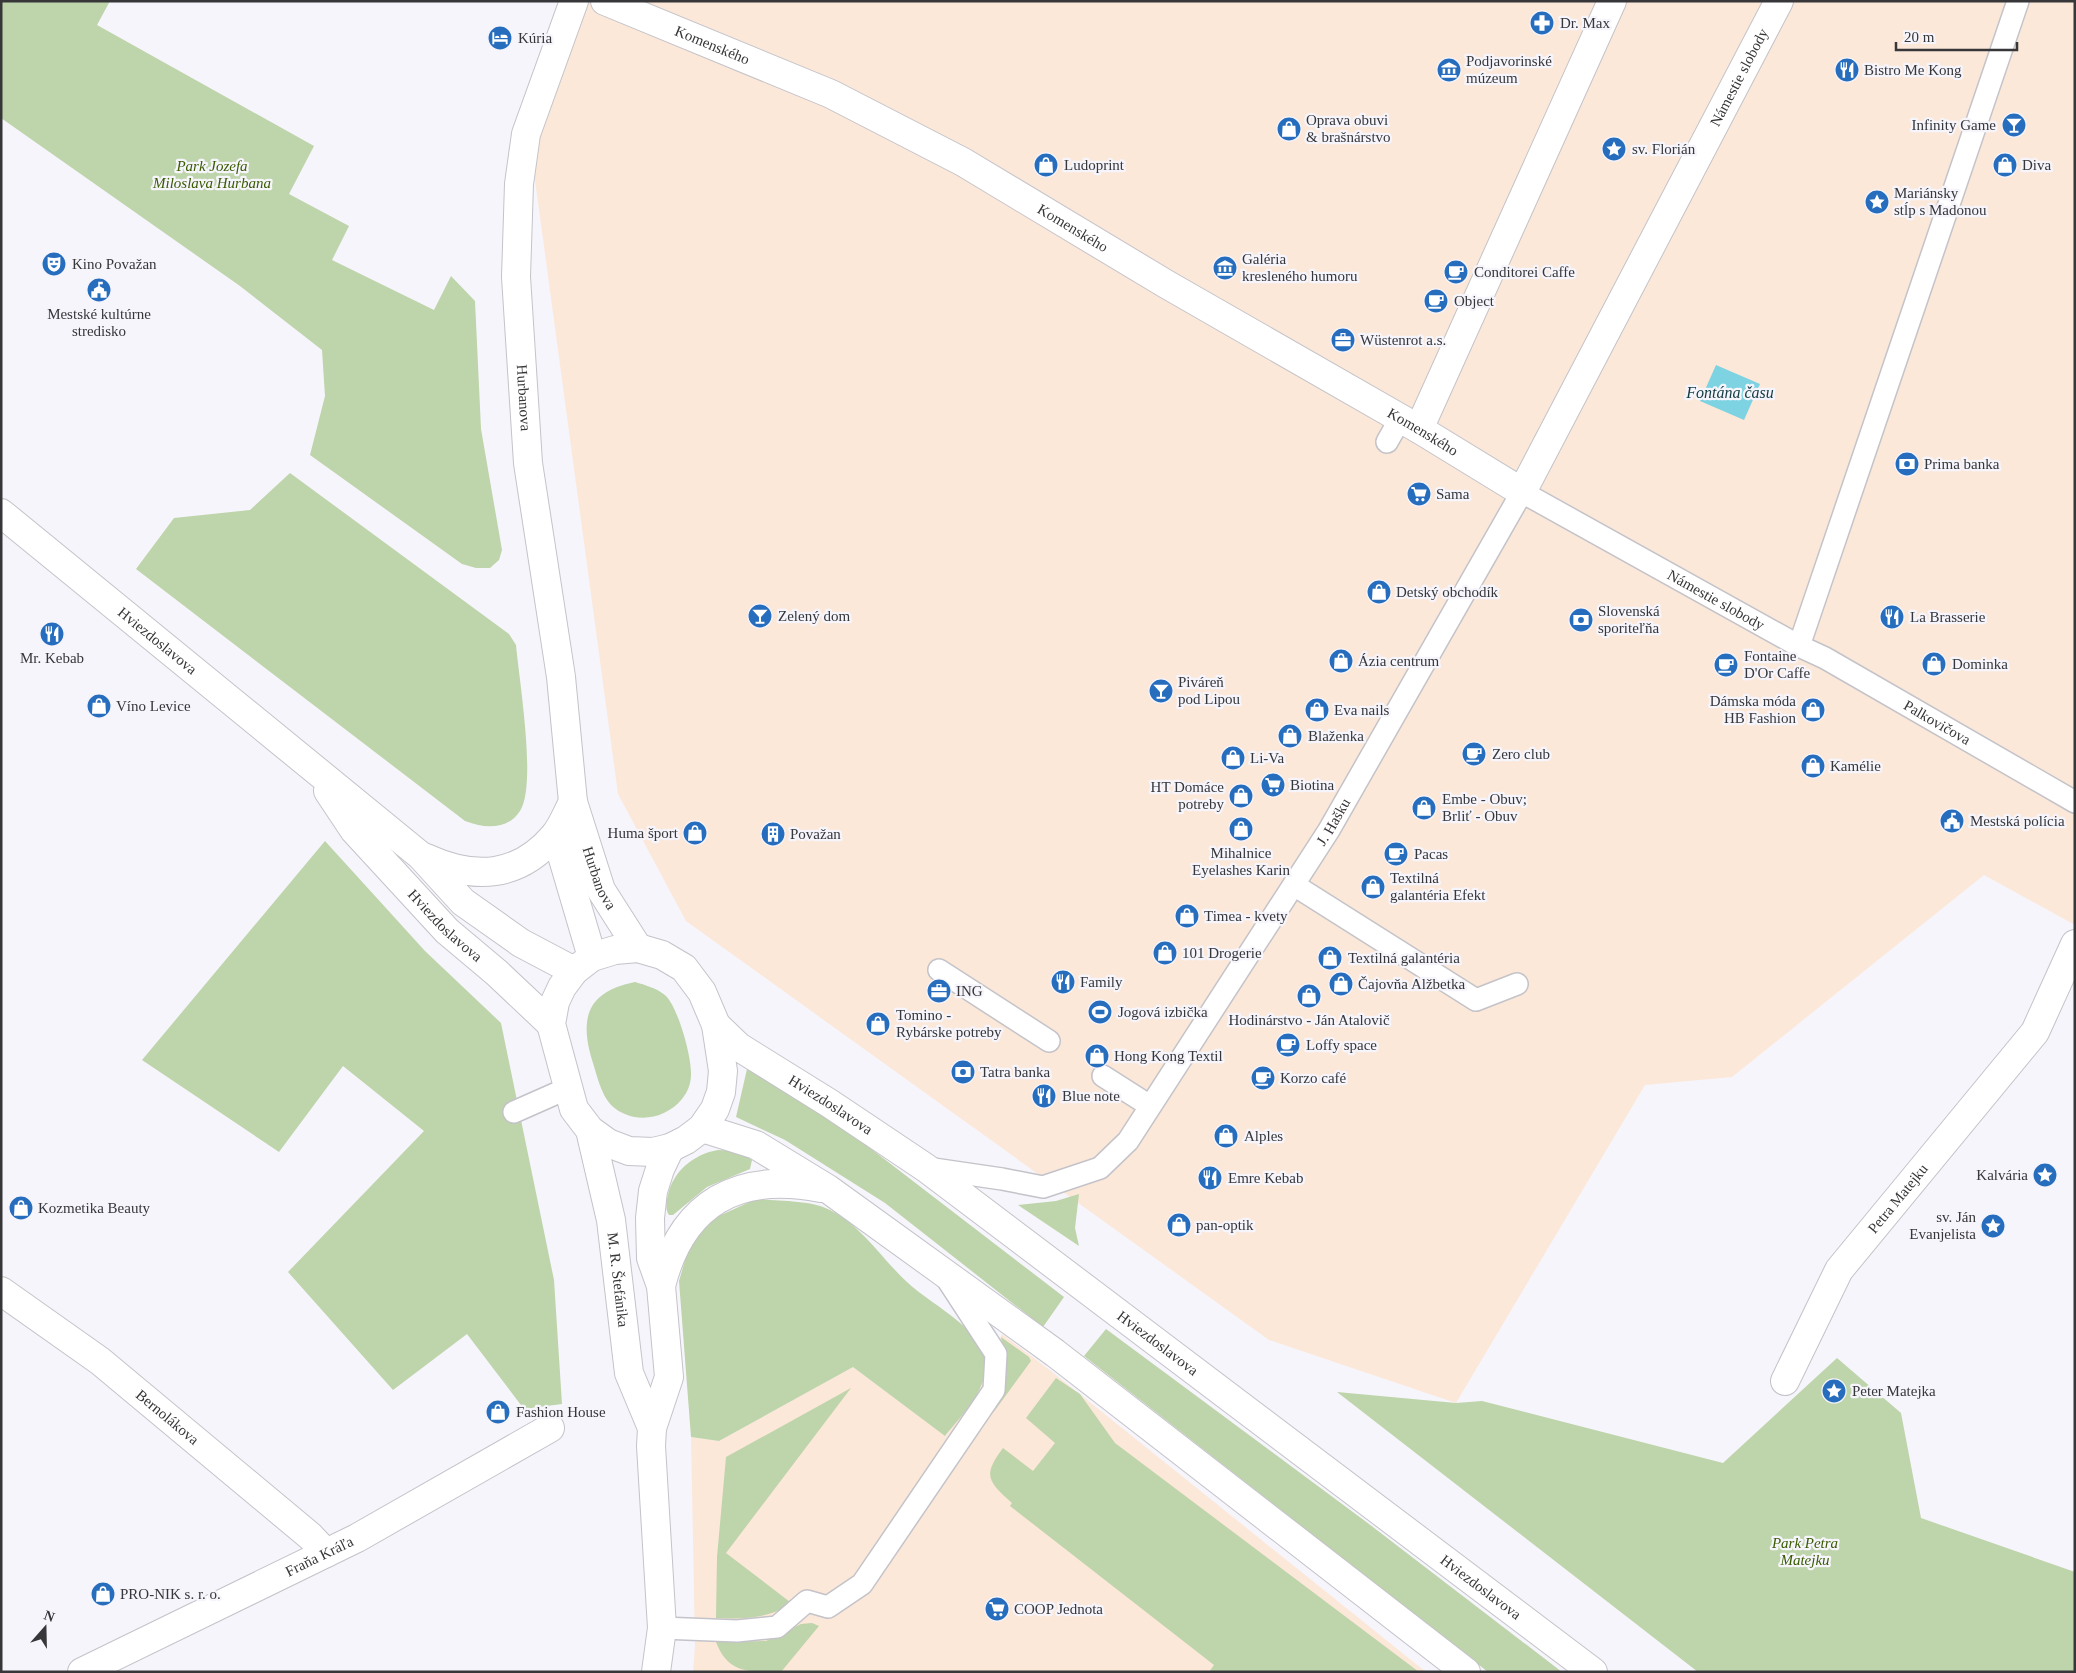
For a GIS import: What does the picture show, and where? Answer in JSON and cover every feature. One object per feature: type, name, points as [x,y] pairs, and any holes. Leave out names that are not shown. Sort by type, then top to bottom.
[{"type":"street","name":"Hurbanova","points":[[574,1],[526,134],[519,184],[516,277],[528,463],[560,678],[573,802],[602,890],[638,948]]},
{"type":"street","name":"Komenského","points":[[605,1],[848,103],[963,162],[1166,284],[1231,319],[1402,430],[1522,492]]},
{"type":"street","points":[[1402,430],[1612,1]]},
{"type":"street","name":"Námestie slobody","points":[[1522,492],[1779,1]]},
{"type":"street","name":"Hviezdoslavova","points":[[1,513],[421,856],[463,902],[520,943],[583,964]]},
{"type":"street","name":"Hviezdoslavova","points":[[313,769],[354,830],[447,931],[497,973],[551,1024]]},
{"type":"street","points":[[421,856],[449,869],[480,873],[510,867],[535,854],[556,835],[573,802]]},
{"type":"street","name":"Hurbanova","points":[[556,835],[583,964]]},
{"type":"street","name":"Petra Matejku","points":[[1785,1381],[1840,1270],[2035,1032],[2075,944]]},
{"type":"street","points":[[638,948],[662,955],[684,968],[702,992],[716,1025],[723,1071],[721,1092],[715,1109],[702,1128],[686,1140],[670,1148],[653,1152],[629,1151],[608,1143],[590,1130],[574,1109],[566,1089],[551,1024],[555,1002],[562,987],[583,964],[615,950],[638,948]]},
{"type":"street","name":"Hviezdoslavova","points":[[716,1025],[740,1047],[829,1103],[926,1168],[1593,1672]]},
{"type":"street","points":[[702,1128],[756,1145],[828,1189],[1055,1353],[1466,1672]]},
{"type":"street","name":"M. R. Štefánika","points":[[590,1130],[611,1220],[630,1373],[652,1428]]},
{"type":"street","name":"M. R. Štefánika","points":[[656,1672],[662,1628],[650,1446],[652,1428],[669,1377],[661,1286],[651,1258],[650,1218],[653,1190],[670,1148]]},
{"type":"street","name":"M. R. Štefánika","points":[[661,1286],[668,1260],[680,1236],[697,1216],[718,1199],[743,1188],[769,1183],[796,1183],[828,1189]]},
{"type":"street","name":"Bernolákova","points":[[1,1291],[100,1361],[310,1536],[326,1553]]},
{"type":"street","name":"Fraňa Kráľa","points":[[82,1672],[357,1538],[550,1428]]},
{"type":"lane","points":[[1799,646],[2018,1]]},
{"type":"lane","name":"Námestie slobody","points":[[1522,492],[1799,646]]},
{"type":"lane","name":"J. Hašku","points":[[926,1168],[1043,1187],[1100,1168],[1128,1141],[1329,830],[1522,492]]},
{"type":"lane","name":"Palkovičova","points":[[1799,646],[1833,663],[2075,802]]},
{"type":"lane","points":[[1294,885],[1476,1000],[1518,984]]},
{"type":"lane","points":[[939,970],[1050,1042]]},
{"type":"lane","points":[[1103,1076],[1150,1106]]},
{"type":"lane","points":[[514,1112],[566,1089]]},
{"type":"lane","points":[[662,1628],[737,1632],[777,1627],[807,1601],[828,1607],[862,1584],[994,1390],[996,1354],[944,1274]]},
{"type":"shaded area","points":[[579,1],[2075,1],[2075,925],[1984,875],[1732,1077],[1645,1085],[1456,1403],[1269,1340],[686,921],[618,794],[530,143]]},
{"type":"shaded area","points":[[1002,1334],[1051,1371],[1426,1672],[693,1672],[695,1645],[691,1437],[719,1441],[853,1367],[946,1436],[985,1375]]},
{"type":"green space","name":"Park Jozefa Miloslava Hurbana","points":[[1,1],[110,1],[97,25],[314,146],[289,194],[349,226],[332,260],[434,310],[451,276],[475,301],[481,429],[502,550],[499,560],[490,568],[476,568],[462,564],[310,455],[325,396],[322,350],[240,286],[1,118]]},
{"type":"green space","points":[[290,473],[509,634],[516,645],[526,731],[527,779],[525,798],[520,811],[508,822],[502,825],[487,826],[465,821],[136,569],[174,518],[250,510]]},
{"type":"green space","points":[[325,841],[425,951],[501,1023],[554,1280],[562,1404],[524,1409],[467,1334],[393,1390],[288,1272],[424,1131],[343,1066],[279,1152],[142,1060]]},
{"type":"green space","points":[[635,982],[659,991],[671,1002],[683,1033],[691,1067],[691,1078],[682,1099],[667,1112],[648,1117],[638,1117],[619,1111],[608,1101],[598,1079],[587,1033],[587,1021],[590,1010],[596,1000],[619,987]]},
{"type":"green space","points":[[747,1069],[840,1125],[1064,1297],[1043,1327],[885,1203],[785,1140],[736,1117]]},
{"type":"green space","points":[[718,1150],[736,1152],[752,1160],[750,1169],[707,1187],[673,1215],[669,1215],[666,1208],[667,1198],[671,1186],[680,1171],[701,1155]]},
{"type":"green space","points":[[1079,1194],[1075,1228],[1079,1246],[1018,1205],[1056,1201]]},
{"type":"green space","points":[[756,1199],[814,1204],[830,1210],[841,1217],[862,1234],[907,1282],[961,1324],[979,1343],[984,1354],[986,1366],[980,1388],[968,1409],[945,1436],[853,1367],[719,1441],[691,1437],[679,1281],[688,1250],[708,1221]]},
{"type":"green space","points":[[1106,1329],[1369,1524],[1562,1672],[1488,1672],[1084,1356]]},
{"type":"green space","points":[[1001,1337],[1029,1357],[1031,1361],[993,1413],[1000,1400],[1007,1371]]},
{"type":"green space","name":"Park Petra Matejku","points":[[1837,1358],[1901,1413],[1921,1518],[2075,1572],[2075,1672],[1698,1672],[1337,1392],[1456,1403],[1482,1401],[1723,1463]]},
{"type":"green space","points":[[1056,1378],[1080,1394],[1115,1443],[1419,1672],[1209,1672],[1214,1665],[1010,1506],[1012,1503],[993,1483],[990,1472],[992,1465],[1003,1448],[1033,1471],[1055,1443],[1026,1418]]},
{"type":"green space","points":[[851,1388],[726,1553],[790,1602],[788,1606],[762,1616],[716,1618],[717,1557],[726,1457]]},
{"type":"green space","points":[[812,1623],[819,1626],[781,1672],[758,1672],[740,1669],[726,1660],[716,1642],[766,1641],[801,1624]]},
{"type":"water","name":"Fontána času","points":[[1716,365],[1760,384],[1744,420],[1700,401]]},
{"type":"place","name":"Dr. Max","points":[[1542,23]]},
{"type":"place","name":"Kúria","points":[[500,38]]},
{"type":"place","name":"Podjavorinské múzeum","points":[[1449,70]]},
{"type":"place","name":"Bistro Me Kong","points":[[1847,70]]},
{"type":"place","name":"Infinity Game","points":[[2014,125]]},
{"type":"place","name":"Oprava obuvi & brašnárstvo","points":[[1289,129]]},
{"type":"place","name":"sv. Florián","points":[[1614,149]]},
{"type":"place","name":"Ludoprint","points":[[1046,165]]},
{"type":"place","name":"Diva","points":[[2005,165]]},
{"type":"place","name":"Mariánsky stĺp s Madonou","points":[[1877,202]]},
{"type":"place","name":"Kino Považan","points":[[54,264]]},
{"type":"place","name":"Galéria kresleného humoru","points":[[1225,268]]},
{"type":"place","name":"Conditorei Caffe","points":[[1456,272]]},
{"type":"place","name":"Mestské kultúrne stredisko","points":[[99,290]]},
{"type":"place","name":"Object","points":[[1436,301]]},
{"type":"place","name":"Wüstenrot a.s.","points":[[1343,340]]},
{"type":"place","name":"Prima banka","points":[[1907,464]]},
{"type":"place","name":"Sama","points":[[1419,494]]},
{"type":"place","name":"Detský obchodík","points":[[1379,592]]},
{"type":"place","name":"Zelený dom","points":[[760,616]]},
{"type":"place","name":"La Brasserie","points":[[1892,617]]},
{"type":"place","name":"Slovenská sporiteľňa","points":[[1581,620]]},
{"type":"place","name":"Mr. Kebab","points":[[52,634]]},
{"type":"place","name":"Ázia centrum","points":[[1341,661]]},
{"type":"place","name":"Dominka","points":[[1934,664]]},
{"type":"place","name":"Fontaine D'Or Caffe","points":[[1726,665]]},
{"type":"place","name":"Piváreň pod Lipou","points":[[1161,691]]},
{"type":"place","name":"Víno Levice","points":[[99,706]]},
{"type":"place","name":"Eva nails","points":[[1317,710]]},
{"type":"place","name":"Dámska móda HB Fashion","points":[[1813,710]]},
{"type":"place","name":"Blaženka","points":[[1290,736]]},
{"type":"place","name":"Zero club","points":[[1474,754]]},
{"type":"place","name":"Li-Va","points":[[1233,758]]},
{"type":"place","name":"Kamélie","points":[[1813,766]]},
{"type":"place","name":"Biotina","points":[[1273,785]]},
{"type":"place","name":"HT Domáce potreby","points":[[1241,796]]},
{"type":"place","name":"Embe - Obuv; Brliť - Obuv","points":[[1424,808]]},
{"type":"place","name":"Mestská polícia","points":[[1952,821]]},
{"type":"place","name":"Mihalnice Eyelashes Karin","points":[[1241,829]]},
{"type":"place","name":"Huma šport","points":[[695,833]]},
{"type":"place","name":"Považan","points":[[773,834]]},
{"type":"place","name":"Pacas","points":[[1396,854]]},
{"type":"place","name":"Textilná galantéria Efekt","points":[[1373,887]]},
{"type":"place","name":"Timea - kvety","points":[[1187,916]]},
{"type":"place","name":"101 Drogerie","points":[[1165,953]]},
{"type":"place","name":"Textilná galantéria","points":[[1330,958]]},
{"type":"place","name":"Family","points":[[1063,982]]},
{"type":"place","name":"Čajovňa Alžbetka","points":[[1341,984]]},
{"type":"place","name":"ING","points":[[939,991]]},
{"type":"place","name":"Hodinárstvo - Ján Atalovič","points":[[1309,996]]},
{"type":"place","name":"Jogová izbička","points":[[1100,1012]]},
{"type":"place","name":"Tomino - Rybárske potreby","points":[[878,1024]]},
{"type":"place","name":"Loffy space","points":[[1288,1045]]},
{"type":"place","name":"Hong Kong Textil","points":[[1097,1056]]},
{"type":"place","name":"Tatra banka","points":[[963,1072]]},
{"type":"place","name":"Korzo café","points":[[1263,1078]]},
{"type":"place","name":"Blue note","points":[[1044,1096]]},
{"type":"place","name":"Alples","points":[[1226,1136]]},
{"type":"place","name":"Kalvária","points":[[2045,1175]]},
{"type":"place","name":"Emre Kebab","points":[[1210,1178]]},
{"type":"place","name":"Kozmetika Beauty","points":[[21,1208]]},
{"type":"place","name":"pan-optik","points":[[1179,1225]]},
{"type":"place","name":"sv. Ján Evanjelista","points":[[1993,1226]]},
{"type":"place","name":"Peter Matejka","points":[[1834,1391]]},
{"type":"place","name":"Fashion House","points":[[498,1412]]},
{"type":"place","name":"PRO-NIK s. r. o.","points":[[103,1594]]},
{"type":"place","name":"COOP Jednota","points":[[997,1609]]}]
